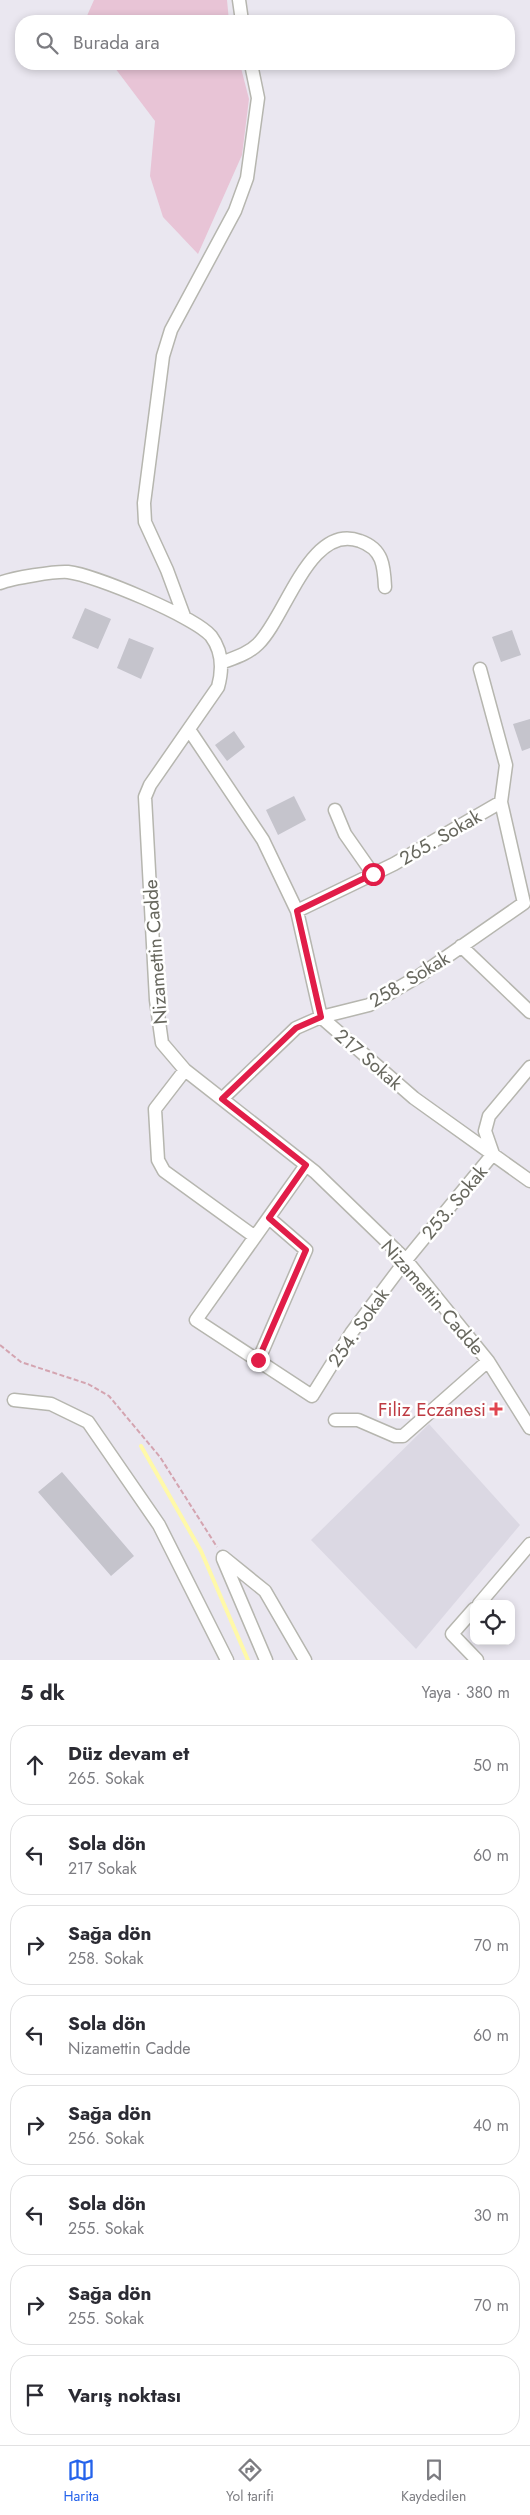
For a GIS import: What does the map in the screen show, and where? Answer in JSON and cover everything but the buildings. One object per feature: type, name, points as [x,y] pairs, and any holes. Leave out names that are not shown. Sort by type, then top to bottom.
[{"type":"street","points":[[239,0],[241,15]]},
{"type":"street","points":[[184,616],[167,570],[145,522],[146,494],[163,356],[171,330],[235,211],[247,178],[258,98],[252,70]]},
{"type":"street","points":[[221,663],[242,655],[258,644],[272,626],[309,564],[322,548],[333,541],[345,538],[356,539],[374,548],[380,555],[384,566],[385,587]]},
{"type":"street","name":"Nizamettin Cadde","points":[[0,583],[68,572],[110,584],[184,616],[198,624],[210,636],[220,653],[221,663],[218,687],[190,731],[150,785],[145,797],[156,1000],[162,1043],[185,1070],[306,1165],[406,1260],[488,1361],[530,1428]]},
{"type":"street","points":[[480,669],[506,765],[501,802],[527,904]]},
{"type":"street","name":"217 Sokak","points":[[190,731],[263,840],[297,911],[321,1017],[414,1098],[530,1181]]},
{"type":"street","name":"265. Sokak","points":[[297,911],[373,874],[501,802]]},
{"type":"street","points":[[335,810],[345,834],[373,874]]},
{"type":"street","name":"258. Sokak","points":[[222,1099],[296,1028],[321,1017],[369,1005],[419,976],[461,946],[527,904]]},
{"type":"street","points":[[461,946],[530,1012]]},
{"type":"street","name":"253. Sokak","points":[[406,1260],[493,1154],[485,1131],[489,1116],[530,1067]]},
{"type":"street","points":[[185,1070],[155,1109],[158,1160],[164,1171],[255,1237]]},
{"type":"street","points":[[269,1218],[306,1250],[258,1360],[196,1320],[306,1165]]},
{"type":"street","name":"254. Sokak","points":[[258,1360],[312,1396],[352,1332],[406,1260]]},
{"type":"street","points":[[335,1420],[358,1420],[395,1436],[403,1436],[488,1361]]},
{"type":"street","points":[[14,1400],[51,1404],[88,1422],[159,1525],[227,1660]]},
{"type":"street","points":[[482,1600],[528,1552]]},
{"type":"street","points":[[223,1557],[266,1660]]},
{"type":"street","points":[[223,1557],[265,1591],[305,1660]]},
{"type":"street","points":[[470,1614],[452,1634],[477,1660]]},
{"type":"path","points":[[0,1345],[21,1362],[88,1384],[108,1396],[160,1457],[190,1501],[223,1557]]},
{"type":"shaded area","points":[[94,0],[227,0],[228,15],[87,15]]},
{"type":"shaded area","points":[[117,70],[242,70],[249,99],[242,155],[198,254],[163,217],[150,176],[155,121]]},
{"type":"shaded area","points":[[429,1424],[520,1525],[416,1649],[311,1540]]},
{"type":"waterway","points":[[141,1446],[201,1551],[248,1660]]},
{"type":"place","name":"Filiz Eczanesi","points":[[496,1409]]},
{"type":"route","points":[[258,1360],[306,1250],[269,1218],[306,1165],[222,1099],[296,1028],[321,1017],[297,911],[373,874]]}]
